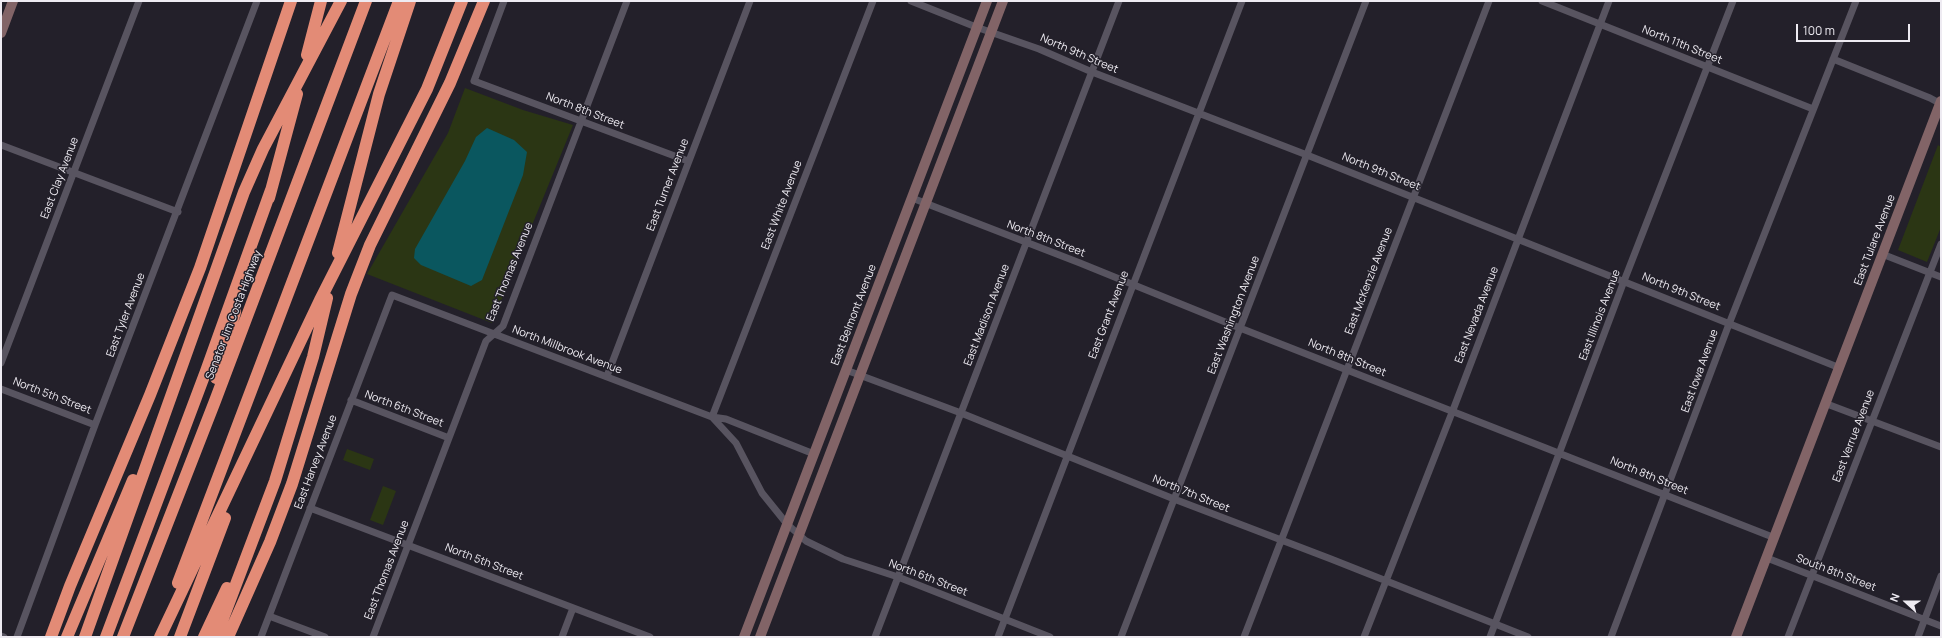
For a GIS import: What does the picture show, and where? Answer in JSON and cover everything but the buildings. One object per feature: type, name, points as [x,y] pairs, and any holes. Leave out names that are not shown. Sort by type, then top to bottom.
[{"type":"highway","points":[[51,637],[70,586],[150,395],[200,268],[291,1]]},
{"type":"highway","points":[[85,637],[162,415],[250,178],[270,135],[341,1]]},
{"type":"highway","name":"Senator Jim Costa Highway","points":[[123,637],[215,401],[366,1]]},
{"type":"highway","points":[[159,637],[399,1]]},
{"type":"highway","points":[[216,637],[275,481],[312,357],[379,94],[410,1]]},
{"type":"highway","points":[[159,637],[289,366],[427,90],[462,1]]},
{"type":"highway","points":[[228,637],[270,542],[292,484],[345,315],[368,251],[391,199],[450,83],[484,1]]},
{"type":"highway","points":[[195,451],[271,190],[320,2]]},
{"type":"highway","points":[[106,637],[206,371],[271,190]]},
{"type":"highway","points":[[67,637],[162,415]]},
{"type":"highway","points":[[204,637],[245,545],[293,420]]},
{"type":"highway","points":[[180,637],[256,436]]},
{"type":"main road","points":[[1,33],[13,1]]},
{"type":"main road","name":"East Belmont Avenue","points":[[744,637],[987,1]]},
{"type":"main road","points":[[760,637],[1003,1]]},
{"type":"main road","name":"East Tulare Avenue","points":[[1736,637],[1827,404],[1882,254],[1941,103]]},
{"type":"street","name":"East Clay Avenue","points":[[1,363],[139,1]]},
{"type":"street","name":"East Tyler Avenue","points":[[17,637],[95,424],[178,212],[257,1]]},
{"type":"street","name":"North 8th Street","points":[[504,1],[474,81],[688,162]]},
{"type":"street","name":"East Thomas Avenue","points":[[373,637],[486,341],[503,326],[627,1]]},
{"type":"street","name":"East Turner Avenue","points":[[607,376],[750,1]]},
{"type":"street","name":"East White Avenue","points":[[712,417],[873,1]]},
{"type":"street","name":"North 9th Street","points":[[911,1],[976,27],[1039,49],[1092,72],[1307,154],[1840,368]]},
{"type":"street","name":"East Madison Avenue","points":[[875,637],[1119,1]]},
{"type":"street","name":"East Grant Avenue","points":[[998,637],[1242,1]]},
{"type":"street","name":"East Washington Avenue","points":[[1121,637],[1366,1]]},
{"type":"street","name":"East McKenzie Avenue","points":[[1244,637],[1489,1]]},
{"type":"street","name":"North 11th Street","points":[[1542,1],[1813,109]]},
{"type":"street","name":"East Nevada Avenue","points":[[1364,637],[1453,410],[1609,1]]},
{"type":"street","name":"East Illinois Avenue","points":[[1490,637],[1624,281],[1733,1]]},
{"type":"street","name":"East Iowa Avenue","points":[[1611,637],[1666,495],[1729,324],[1856,1]]},
{"type":"street","points":[[1833,59],[1941,103]]},
{"type":"street","points":[[1,145],[178,212]]},
{"type":"street","name":"North 8th Street","points":[[912,198],[1240,328],[1560,452],[1775,538]]},
{"type":"street","name":"East Verrue Avenue","points":[[1788,637],[1941,244]]},
{"type":"street","points":[[1882,254],[1941,277]]},
{"type":"street","name":"North Millbrook Avenue","points":[[392,295],[712,417],[726,419],[814,454]]},
{"type":"street","name":"East Harvey Avenue","points":[[261,637],[392,295]]},
{"type":"street","name":"North 7th Street","points":[[846,370],[961,413],[1174,499],[1386,580],[1528,637]]},
{"type":"street","name":"North 5th Street","points":[[1,389],[95,424]]},
{"type":"street","name":"North 6th Street","points":[[352,400],[449,438]]},
{"type":"street","points":[[1827,404],[1941,446]]},
{"type":"street","name":"North Millbrook Avenue","points":[[712,417],[736,443],[762,493],[787,524],[799,536]]},
{"type":"street","name":"North 5th Street","points":[[310,508],[650,637]]},
{"type":"street","name":"North 6th Street","points":[[799,536],[843,559],[898,577],[1050,637]]},
{"type":"street","name":"South 8th Street","points":[[1767,558],[1941,626]]},
{"type":"street","points":[[1918,637],[1941,576]]},
{"type":"street","points":[[562,637],[573,608]]},
{"type":"street","points":[[269,616],[324,637]]},
{"type":"green space","points":[[465,88],[523,110],[573,125],[492,323],[367,274],[448,133]]},
{"type":"green space","points":[[1938,145],[1941,147],[1941,227],[1927,262],[1898,250]]},
{"type":"green space","points":[[347,449],[374,459],[370,470],[343,460]]},
{"type":"green space","points":[[383,486],[396,491],[383,525],[370,520]]},
{"type":"water","points":[[487,128],[514,140],[527,152],[523,175],[482,280],[471,286],[421,265],[414,258],[415,249],[465,161],[476,137]]}]
